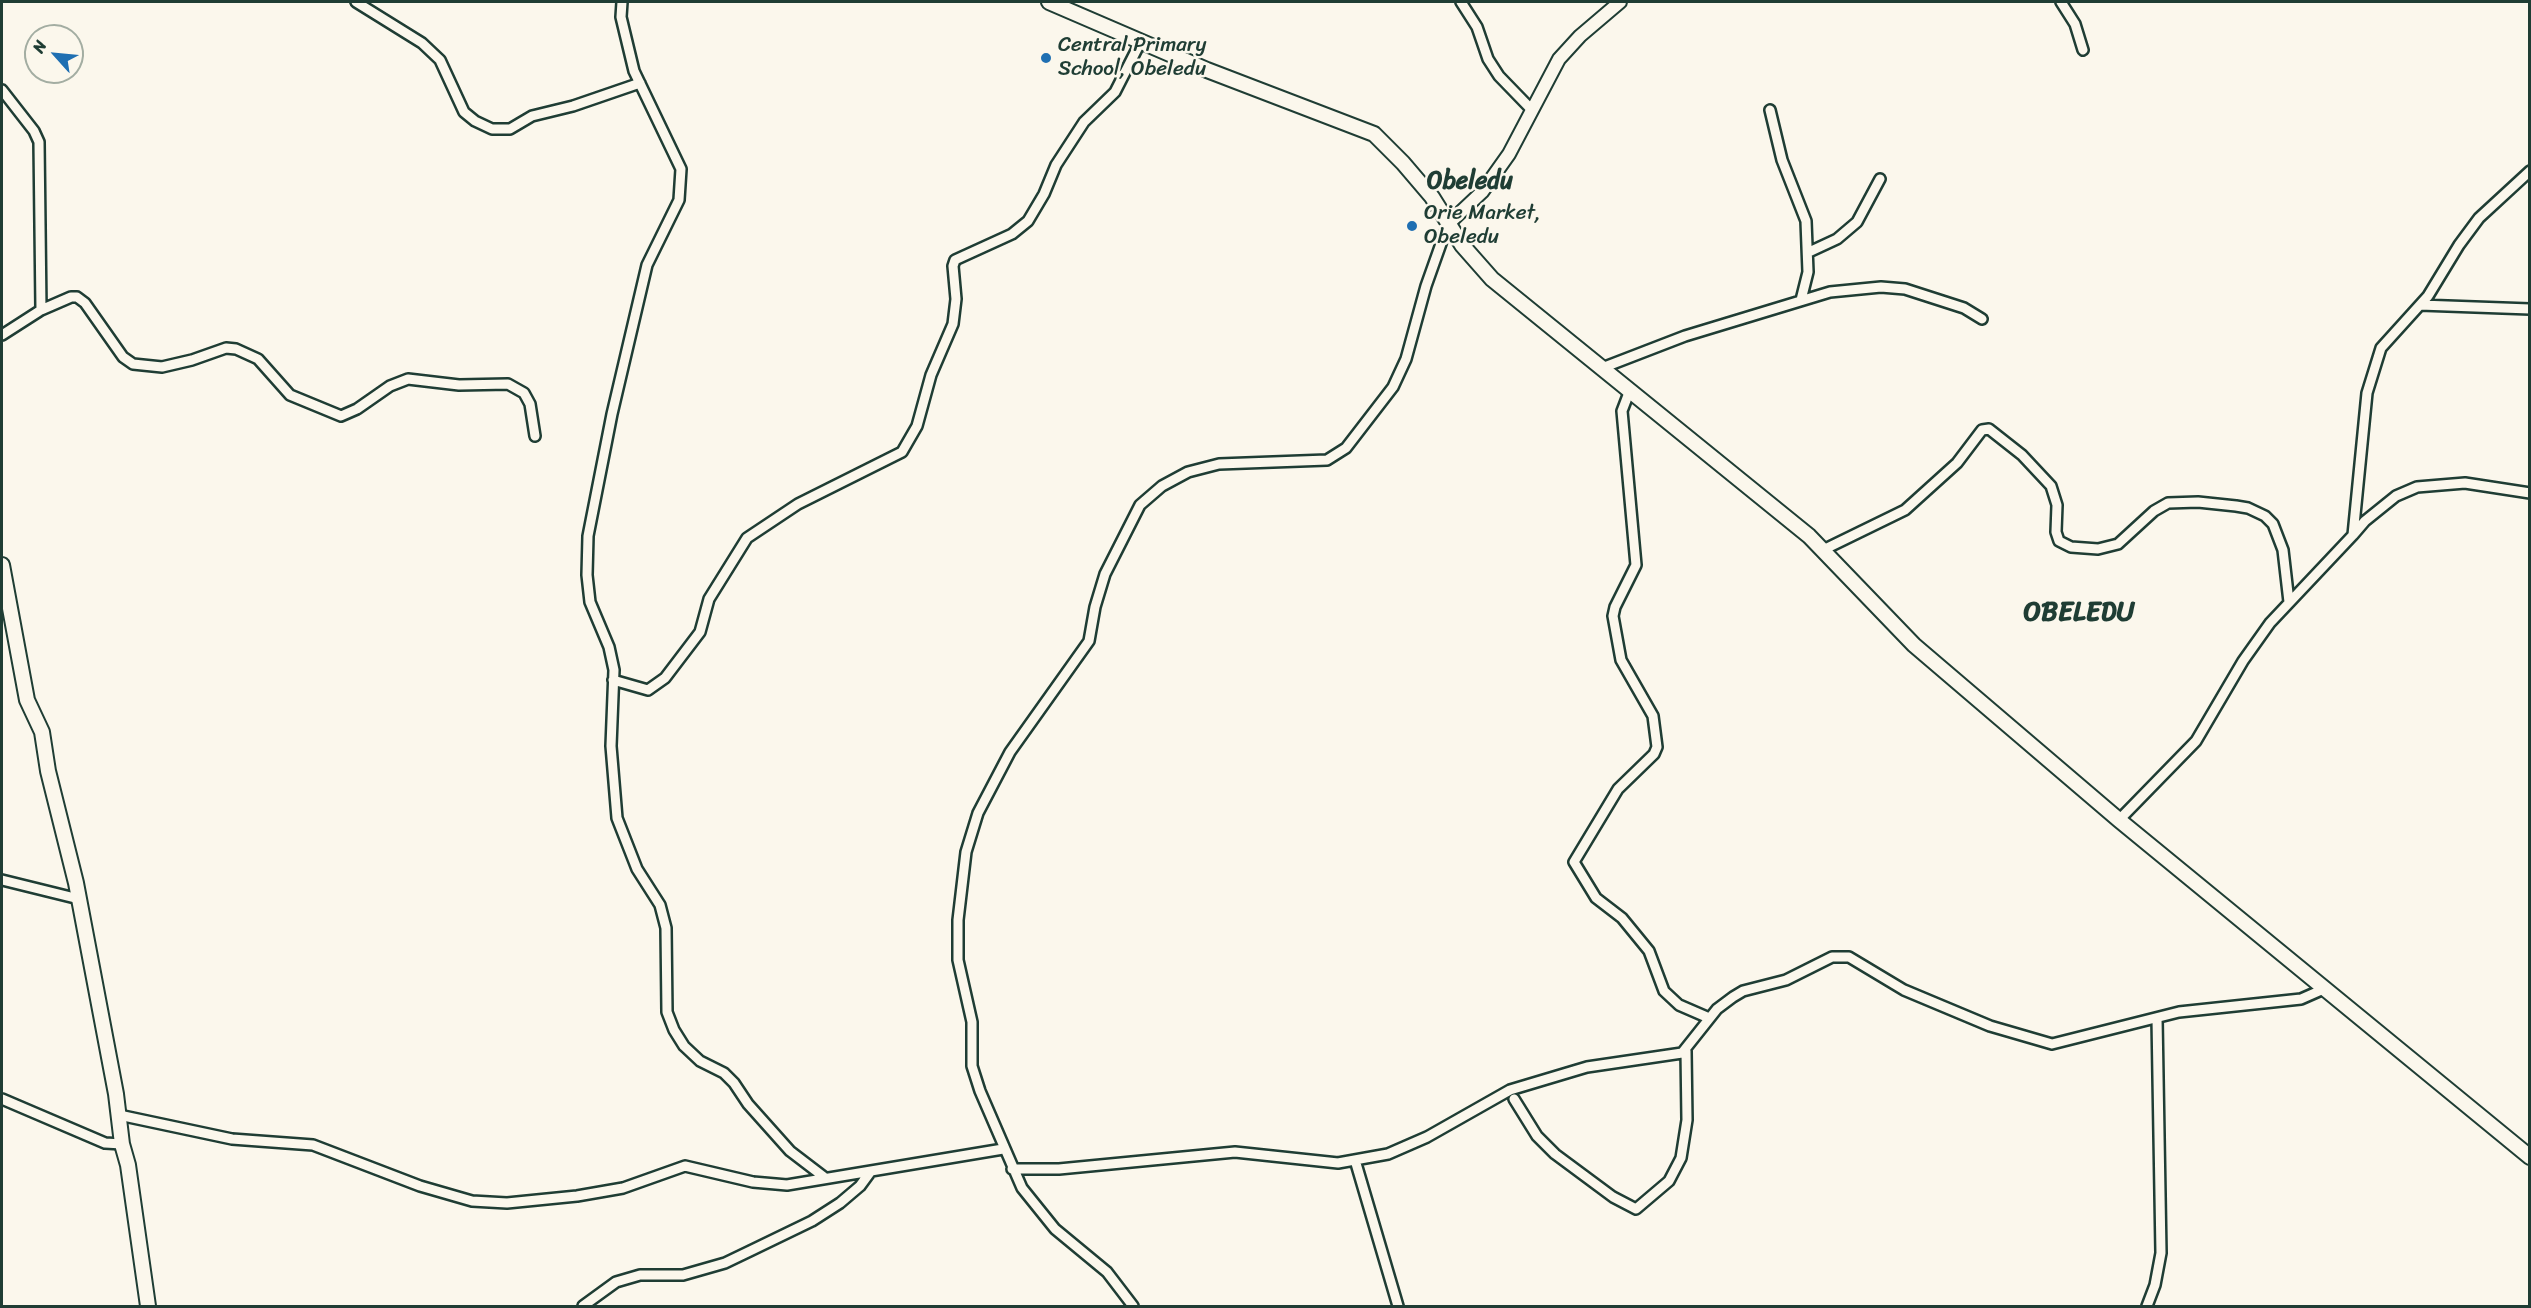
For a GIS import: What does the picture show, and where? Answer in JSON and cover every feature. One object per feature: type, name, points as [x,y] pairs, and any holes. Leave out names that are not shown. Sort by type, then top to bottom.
[{"type":"main road","points":[[1049,2],[1374,134],[1403,163],[1431,197],[1462,245],[1492,279],[1809,536],[1914,645],[2119,820],[2529,1157]]},
{"type":"main road","points":[[2,565],[27,700],[42,732],[48,771],[79,899],[119,1115],[122,1144],[128,1165],[148,1306]]},
{"type":"street","points":[[356,2],[422,43],[441,60],[464,112],[492,129],[510,129],[532,116],[573,106],[640,83]]},
{"type":"street","points":[[622,2],[621,17],[634,71],[681,169],[679,200],[647,265],[612,414],[588,536],[586,575],[590,602],[609,647],[613,680],[611,746],[617,818],[637,869],[660,905],[666,928],[667,1012],[674,1030],[684,1046],[700,1061],[724,1073],[734,1083],[748,1104],[790,1151],[824,1177]]},
{"type":"street","points":[[1461,2],[1477,27],[1488,59],[1499,76],[1531,109]]},
{"type":"street","points":[[1133,1306],[1107,1272],[1055,1229],[1022,1188],[1003,1149],[972,1065],[972,1022],[958,960],[960,889],[966,852],[978,813],[1010,752],[1089,640],[1104,574],[1140,505],[1162,486],[1188,472],[1219,464],[1327,460],[1346,448],[1393,387],[1406,359],[1429,276],[1448,224],[1482,192],[1509,154],[1559,59],[1580,36],[1620,2]]},
{"type":"street","points":[[2061,2],[2075,24],[2083,50]]},
{"type":"street","points":[[613,680],[648,690],[665,678],[700,632],[709,599],[747,538],[798,504],[902,452],[917,426],[931,375],[953,324],[956,299],[952,266],[956,260],[1012,234],[1028,221],[1044,194],[1056,165],[1084,122],[1115,92],[1141,41]]},
{"type":"street","points":[[2,90],[33,130],[39,142],[41,310]]},
{"type":"street","points":[[1770,110],[1782,160],[1806,221],[1808,272],[1801,300]]},
{"type":"street","points":[[2354,536],[2367,393],[2373,367],[2381,348],[2420,305],[2479,218],[2529,171]]},
{"type":"street","points":[[1809,252],[1837,239],[1857,222],[1880,179]]},
{"type":"street","points":[[1602,368],[1685,336],[1830,292],[1881,287],[1905,289],[1964,308],[1982,319]]},
{"type":"street","points":[[2,334],[41,310],[71,297],[77,297],[86,303],[123,357],[133,364],[146,367],[192,360],[226,348],[247,351],[268,368],[290,394],[337,416],[347,415],[390,386],[408,379],[459,385],[508,384],[524,393],[530,404],[535,436]]},
{"type":"street","points":[[2420,305],[2529,309]]},
{"type":"street","points":[[1630,390],[1622,411],[1636,565],[1615,607],[1613,616],[1621,660],[1653,716],[1657,747],[1618,789],[1574,862],[1596,898],[1622,918],[1649,951],[1664,991],[1679,1005],[1709,1018]]},
{"type":"street","points":[[1823,550],[1905,510],[1957,463],[1982,430],[1989,429],[2022,455],[2051,486],[2057,504],[2056,532],[2059,541],[2071,547],[2098,549],[2118,544],[2154,511],[2168,503],[2198,502],[2236,506],[2248,508],[2265,516],[2273,524],[2283,550],[2289,602]]},
{"type":"street","points":[[2119,820],[2196,741],[2243,661],[2270,623],[2354,536],[2365,520],[2396,496],[2417,487],[2465,483],[2529,493]]},
{"type":"street","points":[[2,880],[79,899]]},
{"type":"street","points":[[1514,1099],[1537,1136],[1555,1154],[1613,1197],[1636,1209],[1669,1181],[1681,1158],[1687,1120],[1686,1051],[1709,1018],[1743,991],[1786,980],[1832,957],[1849,957],[1904,990],[1990,1026],[2052,1044],[2157,1018],[2227,1005],[2301,999],[2326,988]]},
{"type":"street","points":[[2147,1306],[2161,1253],[2157,1018]]},
{"type":"street","points":[[1012,1169],[1059,1169],[1235,1152],[1338,1163],[1388,1154],[1408,1146],[1510,1090],[1587,1067],[1636,1062],[1686,1051]]},
{"type":"street","points":[[2,1099],[105,1143],[122,1144]]},
{"type":"street","points":[[119,1115],[232,1139],[313,1145],[420,1186],[472,1201],[507,1203],[577,1196],[623,1188],[686,1166],[753,1182],[787,1185],[808,1183],[824,1177],[1003,1149]]},
{"type":"street","points":[[1355,1160],[1398,1306]]},
{"type":"street","points":[[583,1306],[616,1282],[640,1275],[683,1275],[725,1263],[812,1221],[840,1203],[871,1171]]},
{"type":"place","name":"Central Primary School, Obeledu","points":[[1046,58]]},
{"type":"place","name":"Orie Market, Obeledu","points":[[1412,226]]},
{"type":"district","name":"Obeledu","points":[[1470,182]]},
{"type":"district","name":"OBELEDU","points":[[2079,613]]}]
